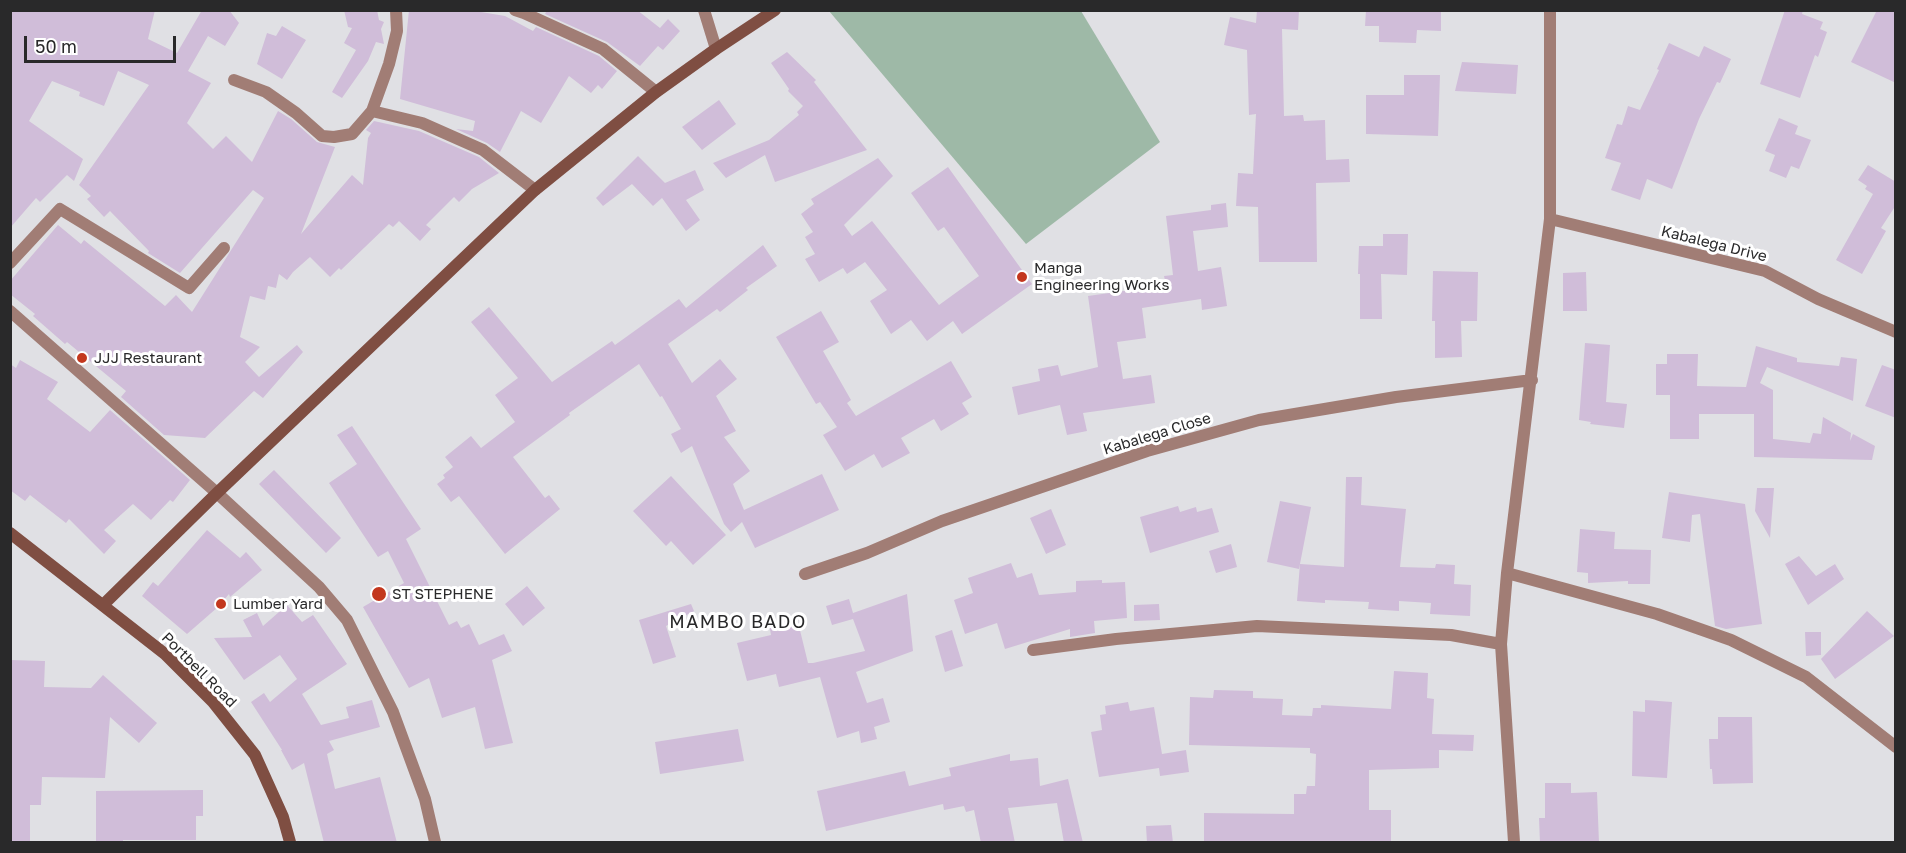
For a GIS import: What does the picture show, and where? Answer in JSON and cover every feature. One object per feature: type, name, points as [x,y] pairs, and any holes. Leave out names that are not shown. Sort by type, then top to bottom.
[{"type":"main road","points":[[103,605],[217,493],[536,190],[656,93],[775,10]]},
{"type":"main road","name":"Portbell Road","points":[[10,533],[165,654],[213,702],[255,755],[283,817],[290,843]]},
{"type":"street","points":[[234,80],[266,92],[296,113],[322,136],[352,134],[372,111],[389,64],[397,31],[396,10]]},
{"type":"street","points":[[514,10],[603,50],[656,93]]},
{"type":"street","points":[[704,10],[716,49]]},
{"type":"street","points":[[1514,843],[1501,644],[1507,573],[1550,219],[1550,10]]},
{"type":"street","points":[[372,111],[422,123],[483,150],[536,190]]},
{"type":"street","points":[[10,263],[60,209],[189,288],[224,248]]},
{"type":"street","name":"Kabalega Drive","points":[[1550,219],[1765,271],[1818,299],[1896,332]]},
{"type":"street","points":[[10,311],[217,493],[319,587],[347,620],[393,712],[425,799],[435,843]]},
{"type":"street","name":"Kabalega Close","points":[[805,574],[867,553],[942,521],[1136,454],[1259,420],[1396,397],[1532,380]]},
{"type":"street","points":[[1507,573],[1657,614],[1731,640],[1806,677],[1896,747]]},
{"type":"street","points":[[1032,650],[1116,639],[1257,626],[1451,635],[1501,644]]},
{"type":"green space","points":[[829,11],[1081,11],[1160,142],[1026,244]]},
{"type":"building","points":[[10,10],[155,10],[148,39],[177,53],[202,10],[229,10],[239,23],[225,46],[208,36],[188,71],[211,83],[187,123],[213,149],[226,136],[252,162],[278,111],[291,119],[317,142],[335,147],[301,234],[352,175],[363,185],[368,138],[371,133],[366,130],[374,121],[419,131],[479,157],[499,173],[472,189],[459,202],[454,197],[426,225],[431,229],[420,241],[399,221],[393,227],[389,224],[341,270],[339,268],[330,277],[310,257],[287,280],[279,274],[276,288],[268,286],[265,300],[250,296],[240,337],[260,347],[245,362],[259,377],[297,345],[303,352],[263,398],[254,391],[205,438],[164,435],[121,397],[126,391],[67,342],[65,344],[33,316],[35,314],[10,294],[10,281],[58,225],[81,244],[84,240],[165,306],[176,295],[192,312],[264,198],[253,190],[180,273],[148,253],[149,251],[110,211],[104,217],[87,199],[91,196],[79,185],[149,85],[118,71],[104,106],[79,96],[80,92],[52,81],[29,121],[83,159],[74,181],[67,175],[40,202],[36,198],[10,228]]},
{"type":"building","points":[[344,10],[377,10],[379,20],[384,22],[381,29],[384,44],[376,42],[368,61],[342,98],[332,92],[356,50],[344,43],[352,28],[348,27]]},
{"type":"building","points":[[409,10],[469,10],[505,16],[533,31],[536,27],[599,56],[617,71],[602,89],[598,85],[591,93],[569,76],[541,123],[521,111],[500,152],[487,143],[456,129],[473,131],[475,121],[400,99]]},
{"type":"building","points":[[547,10],[637,10],[660,28],[668,19],[680,31],[663,50],[658,46],[640,66],[607,42],[545,14]]},
{"type":"building","points":[[1257,10],[1299,10],[1298,30],[1282,29],[1284,116],[1303,115],[1304,121],[1325,120],[1326,160],[1349,159],[1350,182],[1316,183],[1317,262],[1259,262],[1258,207],[1236,206],[1238,173],[1253,174],[1256,114],[1249,115],[1247,50],[1224,45],[1230,17],[1256,23]]},
{"type":"building","points":[[1366,10],[1441,10],[1441,31],[1417,30],[1416,43],[1379,42],[1379,26],[1365,26]]},
{"type":"building","points":[[1785,10],[1803,10],[1802,14],[1823,22],[1820,29],[1827,32],[1818,57],[1815,55],[1800,98],[1760,84]]},
{"type":"building","points":[[1877,10],[1896,10],[1896,83],[1851,62]]},
{"type":"building","points":[[282,26],[306,40],[282,79],[257,64],[267,33],[276,36]]},
{"type":"building","points":[[1669,43],[1699,57],[1704,46],[1731,59],[1699,119],[1672,189],[1647,179],[1640,200],[1611,190],[1621,163],[1605,158],[1617,124],[1622,125],[1628,106],[1640,110]]},
{"type":"building","points":[[787,52],[816,80],[814,82],[867,150],[775,182],[765,155],[726,178],[713,163],[769,140],[799,115],[797,112],[803,106],[788,91],[789,89],[771,63]]},
{"type":"building","points":[[1462,62],[1518,65],[1516,94],[1455,91]]},
{"type":"building","points":[[1404,75],[1440,75],[1438,136],[1366,134],[1366,95],[1404,95]]},
{"type":"building","points":[[719,100],[736,124],[702,150],[682,127]]},
{"type":"building","points":[[1779,118],[1798,126],[1795,134],[1811,140],[1799,169],[1791,166],[1786,178],[1769,171],[1775,155],[1765,151]]},
{"type":"building","points":[[638,156],[665,183],[695,170],[704,190],[686,200],[700,220],[686,231],[662,198],[653,206],[632,184],[603,206],[596,198]]},
{"type":"building","points":[[878,158],[893,176],[844,225],[852,236],[872,221],[939,305],[979,276],[944,227],[938,231],[911,193],[948,167],[1032,284],[962,334],[953,321],[927,341],[911,320],[891,334],[870,301],[887,290],[865,262],[847,274],[843,268],[819,282],[805,259],[815,254],[805,237],[813,232],[801,214],[814,204],[811,199]]},
{"type":"building","points":[[1868,165],[1896,182],[1896,205],[1881,228],[1886,231],[1862,274],[1836,260],[1873,194],[1865,189],[1867,186],[1858,180]]},
{"type":"building","points":[[1226,203],[1228,227],[1193,231],[1198,271],[1221,267],[1227,306],[1202,310],[1201,299],[1142,308],[1146,338],[1117,342],[1123,379],[1151,375],[1155,403],[1083,413],[1087,431],[1067,435],[1060,405],[1018,415],[1012,387],[1040,381],[1038,369],[1058,365],[1061,376],[1098,367],[1088,296],[1166,285],[1164,276],[1173,275],[1166,216],[1211,210],[1211,205]]},
{"type":"building","points":[[1383,234],[1408,234],[1407,275],[1381,274],[1382,319],[1360,319],[1359,246],[1383,246]]},
{"type":"building","points":[[763,245],[777,266],[746,288],[748,290],[720,312],[717,309],[668,344],[692,383],[720,359],[737,379],[716,396],[736,431],[724,437],[750,471],[733,484],[744,510],[822,474],[839,510],[755,548],[742,522],[731,532],[724,524],[692,446],[681,453],[671,434],[681,429],[662,396],[660,397],[639,364],[569,413],[570,415],[513,457],[545,498],[549,495],[560,509],[505,554],[459,496],[451,502],[437,484],[453,467],[445,457],[471,436],[481,448],[515,422],[495,395],[518,378],[471,322],[489,307],[552,382],[612,341],[615,345],[679,299],[686,308]]},
{"type":"building","points":[[1433,271],[1478,272],[1477,321],[1461,321],[1462,357],[1435,358],[1435,321],[1432,321]]},
{"type":"building","points":[[1586,272],[1587,311],[1563,311],[1563,273]]},
{"type":"building","points":[[821,311],[839,342],[823,351],[851,400],[847,403],[856,416],[951,361],[972,397],[962,403],[969,414],[941,431],[934,419],[901,438],[910,453],[882,468],[874,454],[845,471],[823,435],[837,427],[820,402],[816,404],[776,337]]},
{"type":"building","points":[[1585,343],[1610,345],[1606,402],[1627,404],[1624,428],[1590,424],[1591,422],[1579,420]]},
{"type":"building","points":[[1756,346],[1797,358],[1797,362],[1839,366],[1841,357],[1857,359],[1853,401],[1767,367],[1760,383],[1773,390],[1773,439],[1810,443],[1813,433],[1821,434],[1823,417],[1851,433],[1850,441],[1853,434],[1875,446],[1872,460],[1754,457],[1754,414],[1699,414],[1699,439],[1670,439],[1670,395],[1656,395],[1656,364],[1667,364],[1667,354],[1698,354],[1697,386],[1746,387]]},
{"type":"building","points":[[20,360],[58,382],[47,399],[90,432],[110,410],[190,480],[173,502],[170,500],[151,520],[133,504],[104,530],[116,541],[104,554],[69,519],[66,523],[30,495],[25,501],[10,490],[10,364],[16,368]]},
{"type":"building","points":[[1882,365],[1896,370],[1896,418],[1865,406]]},
{"type":"building","points":[[352,426],[421,529],[406,539],[449,625],[457,621],[461,628],[469,624],[479,645],[504,634],[512,651],[492,660],[513,743],[485,749],[475,707],[442,718],[429,678],[409,688],[363,607],[404,583],[388,551],[378,557],[329,483],[357,464],[337,435]]},
{"type":"building","points":[[274,470],[341,538],[326,553],[259,484]]},
{"type":"building","points":[[671,476],[726,535],[693,565],[671,541],[666,546],[633,511]]},
{"type":"building","points":[[1346,477],[1362,477],[1361,505],[1406,509],[1400,567],[1435,568],[1436,564],[1455,565],[1454,584],[1471,585],[1470,616],[1430,614],[1431,603],[1399,601],[1399,611],[1368,609],[1369,602],[1297,601],[1300,564],[1344,567]]},
{"type":"building","points":[[1757,488],[1774,488],[1770,538],[1755,511]]},
{"type":"building","points":[[1669,492],[1745,504],[1762,624],[1726,629],[1715,626],[1700,514],[1692,515],[1690,542],[1662,538]]},
{"type":"building","points":[[1280,501],[1311,507],[1299,569],[1267,562]]},
{"type":"building","points":[[1178,506],[1180,512],[1196,507],[1197,512],[1212,508],[1219,532],[1150,553],[1140,517]]},
{"type":"building","points":[[1051,509],[1066,545],[1046,554],[1030,518]]},
{"type":"building","points":[[1580,529],[1615,532],[1614,549],[1651,550],[1650,584],[1628,584],[1628,581],[1588,583],[1588,573],[1577,572]]},
{"type":"building","points":[[207,530],[240,558],[246,552],[262,570],[230,597],[229,594],[218,607],[187,634],[142,596],[153,582],[158,586]]},
{"type":"building","points":[[1231,544],[1237,567],[1216,573],[1209,551]]},
{"type":"building","points":[[1799,556],[1816,576],[1835,564],[1844,579],[1808,605],[1785,564]]},
{"type":"building","points":[[1011,563],[1017,578],[1032,573],[1039,595],[1076,592],[1076,581],[1125,582],[1127,618],[1094,621],[1095,633],[1070,637],[1070,629],[1005,649],[997,623],[965,634],[954,600],[973,593],[968,578]]},
{"type":"building","points":[[527,586],[545,608],[523,626],[505,604]]},
{"type":"building","points":[[907,594],[913,651],[856,672],[867,703],[883,698],[890,722],[874,727],[877,739],[861,743],[859,731],[837,738],[820,677],[779,687],[776,674],[747,681],[737,643],[771,635],[769,623],[797,618],[808,663],[813,663],[865,651],[853,619],[832,625],[826,606],[849,599],[853,613]]},
{"type":"building","points":[[691,604],[694,611],[666,626],[676,657],[653,664],[639,620]]},
{"type":"building","points":[[1159,604],[1160,620],[1134,621],[1134,605]]},
{"type":"building","points":[[287,605],[302,622],[313,615],[347,664],[302,694],[321,725],[349,718],[346,707],[372,700],[380,727],[329,741],[334,750],[327,754],[335,789],[380,777],[397,843],[324,843],[304,763],[292,770],[251,702],[264,693],[270,702],[297,679],[280,655],[244,680],[214,638],[252,637],[243,620],[257,613],[263,626]]},
{"type":"building","points":[[1867,611],[1894,636],[1835,679],[1821,659]]},
{"type":"building","points":[[952,630],[963,666],[945,672],[935,636]]},
{"type":"building","points":[[1805,632],[1821,632],[1821,655],[1806,656]]},
{"type":"building","points":[[10,660],[45,661],[44,687],[91,688],[103,675],[157,723],[139,743],[110,717],[105,778],[42,777],[41,805],[30,805],[30,843],[11,843]]},
{"type":"building","points":[[1394,671],[1428,673],[1427,698],[1434,699],[1432,734],[1474,735],[1473,751],[1439,750],[1439,768],[1369,770],[1369,810],[1391,810],[1391,843],[1204,843],[1204,813],[1294,814],[1294,794],[1306,794],[1307,786],[1315,786],[1316,754],[1310,753],[1310,748],[1189,745],[1190,697],[1213,698],[1214,690],[1253,691],[1253,698],[1283,699],[1282,715],[1312,716],[1313,708],[1321,708],[1321,705],[1391,709]]},
{"type":"building","points":[[1645,700],[1672,702],[1667,778],[1632,776],[1633,711],[1645,712]]},
{"type":"building","points":[[1128,702],[1130,711],[1154,707],[1162,754],[1186,750],[1189,772],[1160,776],[1159,768],[1099,777],[1091,732],[1102,730],[1100,715],[1106,714],[1105,706]]},
{"type":"building","points":[[1718,717],[1752,717],[1753,783],[1713,784],[1709,739],[1718,739]]},
{"type":"building","points":[[738,729],[744,761],[660,774],[655,742]]},
{"type":"building","points":[[1010,754],[1010,761],[1038,758],[1040,786],[1068,779],[1083,843],[1064,843],[1057,803],[1008,808],[1015,843],[981,843],[974,810],[966,812],[964,806],[944,810],[943,804],[826,831],[817,791],[905,771],[909,786],[951,776],[949,768]]},
{"type":"building","points":[[1545,783],[1571,783],[1571,793],[1597,792],[1599,843],[1540,843],[1539,818],[1545,818]]},
{"type":"building","points":[[203,790],[203,816],[196,816],[196,840],[123,840],[123,843],[96,843],[96,791]]},
{"type":"building","points":[[1171,825],[1173,843],[1147,843],[1146,826]]},
{"type":"place","name":"Manga Engineering Works","points":[[1022,277]]},
{"type":"place","name":"JJJ Restaurant","points":[[82,358]]},
{"type":"place","name":"ST STEPHENE","points":[[379,594]]},
{"type":"place","name":"Lumber Yard","points":[[221,604]]},
{"type":"district","name":"MAMBO BADO","points":[[738,622]]}]
